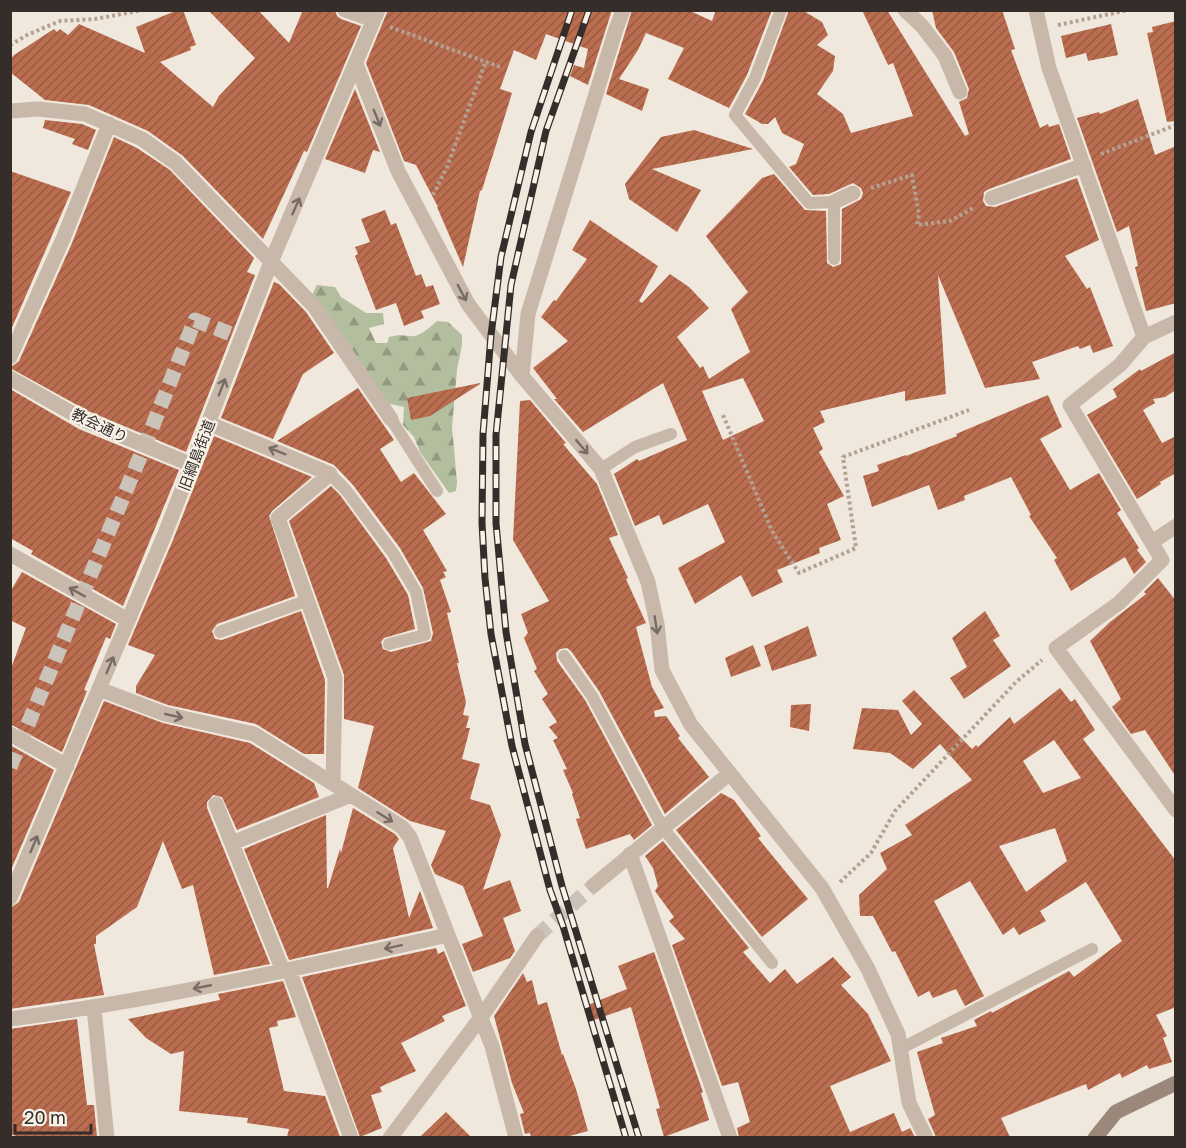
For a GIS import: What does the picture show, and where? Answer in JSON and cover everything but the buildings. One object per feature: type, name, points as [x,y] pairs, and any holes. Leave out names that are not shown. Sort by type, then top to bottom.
[{"type":"street","points":[[345,10],[375,15]]},
{"type":"street","points":[[522,376],[528,314],[623,10]]},
{"type":"street","points":[[905,10],[922,26],[945,56],[960,92]]},
{"type":"street","points":[[1036,10],[1050,68],[1144,337]]},
{"type":"street","name":"旧綱島街道","points":[[10,898],[128,620],[192,465],[271,262],[375,15]]},
{"type":"street","points":[[356,64],[398,171],[468,304],[522,376],[601,469],[648,582],[657,624],[662,670],[691,725],[826,894],[868,969],[898,1034],[909,1103],[926,1137]]},
{"type":"street","points":[[10,111],[38,109],[85,114],[142,139],[176,163],[314,306],[392,419]]},
{"type":"street","points":[[10,357],[63,239],[109,124]]},
{"type":"street","points":[[992,198],[1083,164]]},
{"type":"street","points":[[834,202],[853,193]]},
{"type":"street","points":[[1176,322],[1144,337],[1120,365],[1070,405],[1162,560],[1119,603],[1056,648],[1176,810]]},
{"type":"street","name":"教会通り","points":[[10,378],[84,420],[192,465]]},
{"type":"street","points":[[208,423],[330,474],[278,518],[335,678],[333,783]]},
{"type":"street","points":[[1152,542],[1176,526]]},
{"type":"street","points":[[10,555],[128,620]]},
{"type":"street","points":[[99,689],[165,714],[254,734],[402,827],[410,837],[482,1016],[516,1137]]},
{"type":"street","points":[[10,734],[67,766]]},
{"type":"street","points":[[594,885],[730,773]]},
{"type":"street","points":[[232,843],[351,795]]},
{"type":"street","points":[[216,804],[286,971],[351,1137]]},
{"type":"street","points":[[630,854],[730,1137]]},
{"type":"street","points":[[10,1019],[94,1008],[286,971],[448,935]]},
{"type":"street","points":[[390,1137],[482,1016],[537,936]]},
{"type":"street","points":[[94,1008],[107,1137]]},
{"type":"street","points":[[1095,1137],[1116,1112],[1176,1083]]},
{"type":"lane","points":[[781,10],[755,78],[735,115],[809,203],[834,202],[834,259]]},
{"type":"lane","points":[[392,419],[437,491]]},
{"type":"lane","points":[[601,469],[635,447],[672,434]]},
{"type":"lane","points":[[330,474],[346,490],[393,553],[416,592],[425,635],[389,644]]},
{"type":"lane","points":[[220,632],[308,600]]},
{"type":"lane","points":[[564,656],[592,696],[663,828],[772,963]]},
{"type":"lane","points":[[900,1049],[1092,949]]},
{"type":"path","points":[[10,45],[60,21],[95,19],[143,10]]},
{"type":"path","points":[[1040,29],[1128,10]]},
{"type":"path","points":[[375,15],[503,68]]},
{"type":"path","points":[[421,217],[447,167],[486,61]]},
{"type":"path","points":[[1083,164],[1176,125]]},
{"type":"path","points":[[853,193],[912,175],[918,215],[917,225],[950,221],[992,198]]},
{"type":"path","points":[[723,415],[772,531],[799,573],[856,548],[843,457],[969,410]]},
{"type":"path","points":[[826,894],[871,853],[895,811],[1016,682],[1056,648]]},
{"type":"green space","points":[[317,285],[335,287],[341,297],[366,313],[383,313],[384,324],[369,328],[376,343],[387,343],[389,337],[393,336],[418,335],[437,321],[448,322],[462,335],[452,427],[456,491],[449,493],[420,452],[414,437],[403,425],[404,407],[386,403],[313,302],[313,293]]},
{"type":"tunnel","points":[[10,767],[195,320],[241,338]]},
{"type":"tunnel","points":[[537,936],[594,885]]},
{"type":"railway","points":[[572,10],[531,132],[501,257],[491,335],[483,434],[482,523],[491,634],[512,746],[550,890],[563,926],[626,1138]]},
{"type":"railway","points":[[589,10],[546,131],[511,285],[496,435],[496,523],[506,632],[525,744],[562,886],[639,1138]]}]
